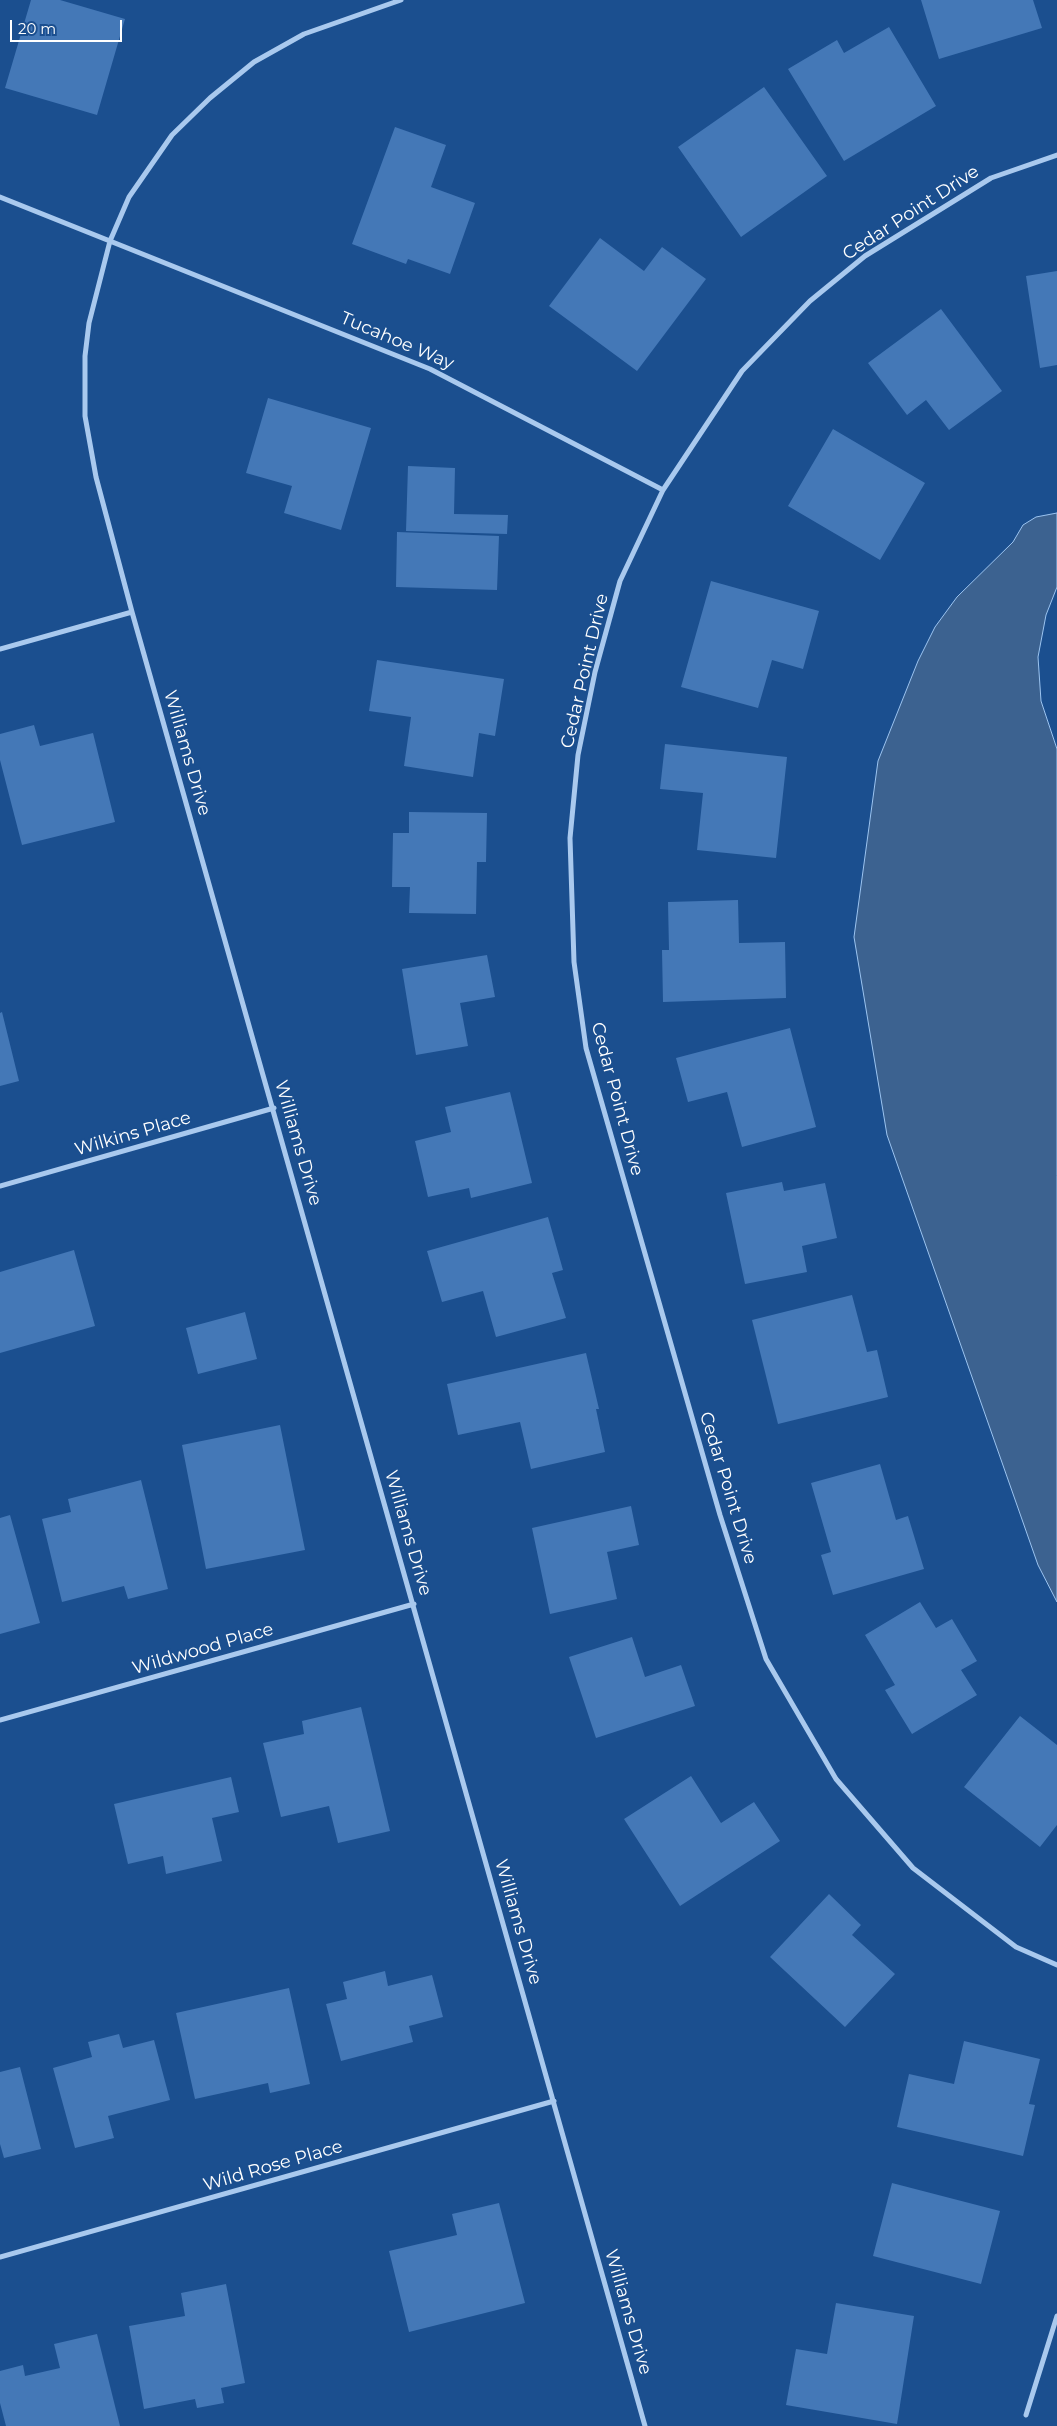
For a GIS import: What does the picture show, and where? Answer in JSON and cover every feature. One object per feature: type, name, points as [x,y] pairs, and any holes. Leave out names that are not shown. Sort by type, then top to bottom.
[{"type":"street","name":"Williams Drive","points":[[401,0],[304,34],[254,62],[190,115],[158,154],[129,197],[110,241],[89,323],[85,356],[85,416],[96,477],[132,612],[274,1108],[645,2426]]},
{"type":"street","name":"Cedar Point Drive","points":[[1057,155],[991,178],[865,256],[810,301],[742,371],[663,490],[620,582],[594,672],[578,755],[570,838],[574,962],[586,1048],[720,1515],[766,1659],[836,1779],[913,1868],[1016,1947],[1057,1965]]},
{"type":"street","name":"Tucahoe Way","points":[[0,197],[430,369],[663,490]]},
{"type":"street","points":[[0,649],[132,612]]},
{"type":"street","name":"Wilkins Place","points":[[0,1186],[274,1108]]},
{"type":"street","name":"Wildwood Place","points":[[0,1720],[414,1604]]},
{"type":"street","name":"Wild Rose Place","points":[[0,2257],[554,2101]]},
{"type":"street","points":[[1026,2415],[1057,2316]]},
{"type":"water","points":[[1057,513],[1057,587],[1046,615],[1038,657],[1041,701],[1057,749],[1057,1602],[1038,1565],[887,1135],[854,937],[878,761],[918,661],[935,627],[957,597],[1013,542],[1023,525],[1036,517]]},
{"type":"building","points":[[31,0],[60,0],[125,19],[97,115],[5,88]]},
{"type":"building","points":[[921,0],[1033,0],[1042,28],[939,59]]},
{"type":"building","points":[[889,27],[936,106],[844,161],[788,69],[837,40],[844,53]]},
{"type":"building","points":[[764,87],[827,176],[741,237],[678,147]]},
{"type":"building","points":[[395,127],[446,145],[431,187],[475,203],[450,274],[408,259],[406,264],[352,244]]},
{"type":"building","points":[[600,238],[644,271],[662,247],[706,279],[637,371],[549,306]]},
{"type":"building","points":[[1057,271],[1057,365],[1040,368],[1026,276]]},
{"type":"building","points":[[941,309],[1002,391],[949,430],[926,400],[907,415],[868,363]]},
{"type":"building","points":[[268,398],[371,428],[341,530],[284,513],[292,486],[246,473]]},
{"type":"building","points":[[833,429],[925,483],[880,560],[788,506]]},
{"type":"building","points":[[408,466],[455,468],[454,514],[508,515],[507,534],[406,531]]},
{"type":"building","points":[[397,532],[499,536],[497,590],[396,587]]},
{"type":"building","points":[[711,581],[819,611],[803,669],[772,660],[758,708],[681,687]]},
{"type":"building","points":[[377,660],[504,679],[495,736],[479,733],[473,777],[404,766],[411,717],[369,711]]},
{"type":"building","points":[[34,725],[40,746],[93,733],[115,822],[22,845],[0,760],[0,734]]},
{"type":"building","points":[[665,744],[787,757],[776,858],[697,850],[703,793],[660,789]]},
{"type":"building","points":[[409,812],[487,813],[486,862],[477,862],[476,914],[409,913],[410,887],[392,887],[393,833],[409,833]]},
{"type":"building","points":[[738,900],[739,943],[785,942],[786,998],[663,1002],[662,950],[669,950],[668,902]]},
{"type":"building","points":[[487,955],[495,997],[460,1003],[468,1046],[416,1055],[402,969]]},
{"type":"building","points":[[2,1012],[19,1081],[0,1086],[0,1013]]},
{"type":"building","points":[[790,1028],[816,1127],[742,1147],[727,1092],[688,1102],[676,1058]]},
{"type":"building","points":[[510,1092],[532,1183],[471,1198],[469,1188],[428,1197],[415,1141],[451,1132],[445,1107]]},
{"type":"building","points":[[782,1182],[784,1191],[825,1183],[837,1238],[802,1246],[807,1272],[745,1284],[726,1193]]},
{"type":"building","points":[[548,1217],[563,1270],[552,1273],[566,1318],[496,1337],[483,1291],[442,1302],[427,1251]]},
{"type":"building","points":[[74,1250],[95,1326],[0,1353],[0,1272]]},
{"type":"building","points":[[852,1295],[867,1352],[877,1350],[888,1397],[778,1424],[752,1320]]},
{"type":"building","points":[[245,1312],[257,1359],[198,1374],[186,1328]]},
{"type":"building","points":[[586,1353],[599,1409],[596,1409],[605,1452],[531,1469],[520,1422],[458,1435],[447,1384]]},
{"type":"building","points":[[280,1425],[305,1550],[206,1569],[182,1445]]},
{"type":"building","points":[[880,1464],[896,1520],[908,1516],[924,1569],[833,1595],[821,1555],[831,1552],[811,1483]]},
{"type":"building","points":[[141,1480],[168,1589],[128,1599],[124,1586],[62,1602],[42,1519],[71,1512],[68,1499]]},
{"type":"building","points":[[631,1506],[639,1545],[607,1552],[617,1599],[550,1614],[532,1528]]},
{"type":"building","points":[[10,1515],[40,1623],[0,1634],[0,1518]]},
{"type":"building","points":[[920,1602],[936,1628],[952,1619],[977,1661],[961,1670],[977,1695],[912,1734],[885,1690],[895,1685],[865,1635]]},
{"type":"building","points":[[632,1637],[645,1677],[681,1665],[695,1706],[596,1738],[569,1657]]},
{"type":"building","points":[[361,1707],[390,1831],[338,1843],[329,1806],[281,1817],[263,1743],[304,1734],[302,1721]]},
{"type":"building","points":[[1020,1716],[1057,1745],[1057,1825],[1040,1847],[964,1787]]},
{"type":"building","points":[[691,1776],[721,1823],[754,1802],[780,1841],[680,1906],[624,1819]]},
{"type":"building","points":[[231,1777],[239,1812],[212,1818],[222,1861],[166,1874],[163,1856],[128,1864],[114,1804]]},
{"type":"building","points":[[829,1894],[861,1925],[852,1935],[895,1974],[845,2027],[770,1957]]},
{"type":"building","points":[[385,1971],[388,1986],[432,1975],[443,2017],[409,2026],[413,2042],[341,2061],[326,2004],[347,1999],[343,1982]]},
{"type":"building","points":[[289,1988],[310,2084],[270,2093],[268,2083],[195,2099],[176,2013]]},
{"type":"building","points":[[119,2034],[123,2048],[154,2040],[170,2100],[108,2116],[114,2138],[75,2148],[53,2068],[92,2057],[88,2042]]},
{"type":"building","points":[[964,2041],[1040,2059],[1029,2104],[1035,2105],[1023,2156],[897,2127],[909,2074],[954,2084]]},
{"type":"building","points":[[20,2067],[41,2149],[4,2158],[0,2144],[0,2072]]},
{"type":"building","points":[[892,2183],[1000,2211],[981,2284],[873,2256]]},
{"type":"building","points":[[499,2203],[525,2303],[409,2332],[389,2251],[457,2235],[452,2214]]},
{"type":"building","points":[[226,2284],[245,2383],[221,2388],[224,2403],[197,2408],[195,2399],[144,2409],[129,2326],[185,2316],[181,2293]]},
{"type":"building","points":[[836,2303],[914,2316],[897,2424],[786,2405],[796,2349],[827,2354]]},
{"type":"building","points":[[97,2334],[120,2426],[6,2426],[0,2403],[0,2371],[23,2365],[25,2376],[60,2368],[54,2344]]}]
